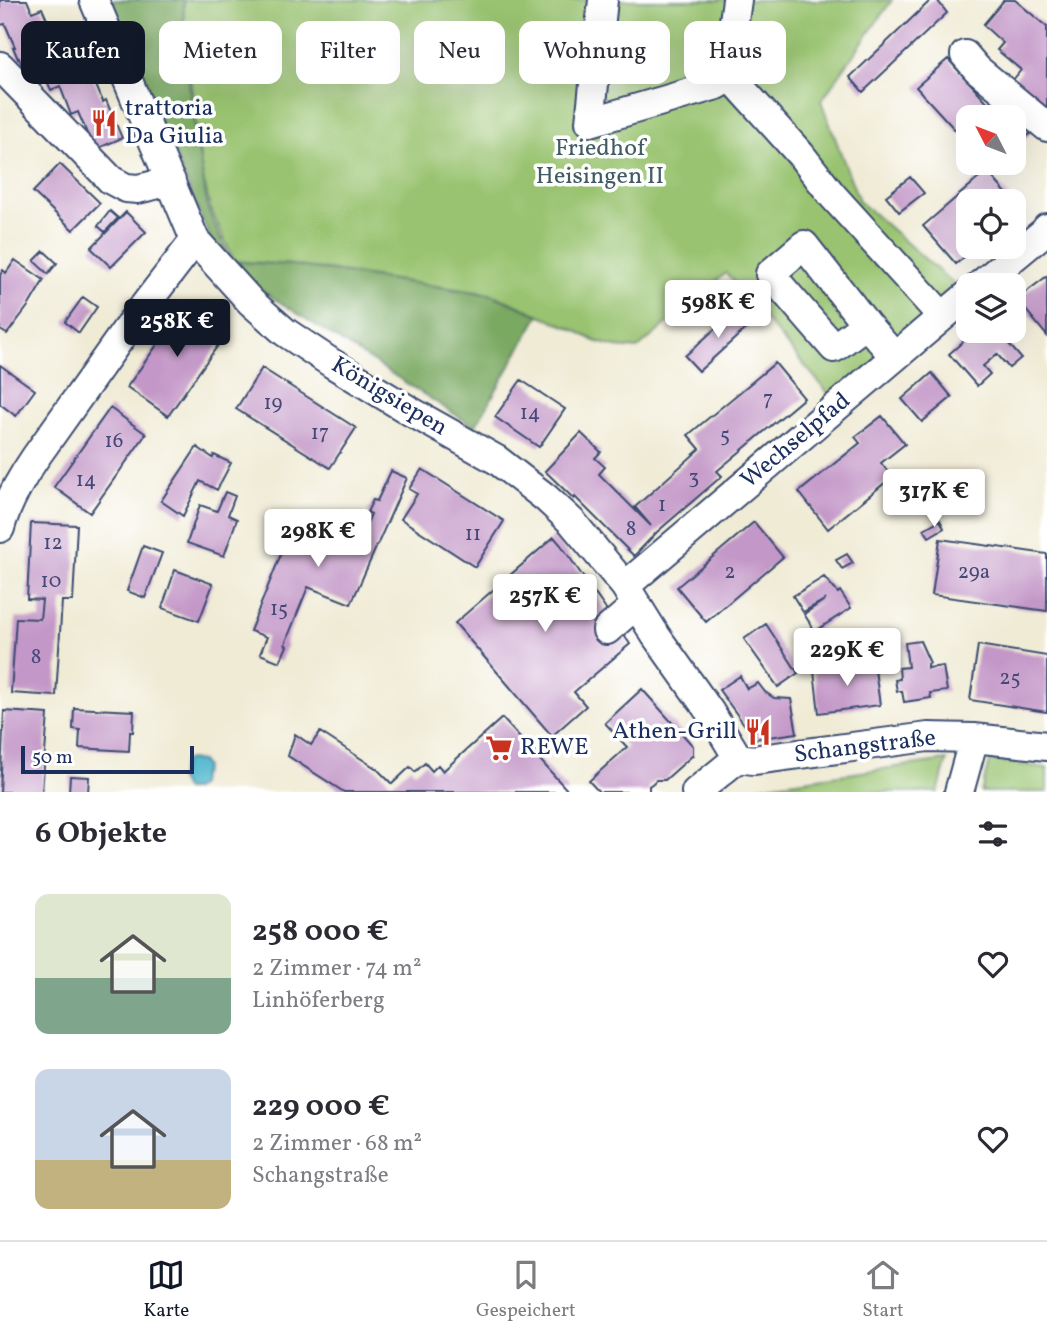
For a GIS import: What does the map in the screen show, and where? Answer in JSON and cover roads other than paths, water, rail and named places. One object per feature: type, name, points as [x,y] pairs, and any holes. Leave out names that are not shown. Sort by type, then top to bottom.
[{"type":"street","name":"Königsiepen","points":[[94,0],[195,240],[251,302],[285,332],[410,411],[497,460],[546,498],[577,528],[631,596],[738,758]]},
{"type":"street","points":[[603,0],[590,122],[719,84]]},
{"type":"street","points":[[734,21],[737,0]]},
{"type":"street","points":[[965,55],[977,69],[1047,127]]},
{"type":"street","points":[[0,66],[111,180],[126,188],[138,189],[171,181]]},
{"type":"street","points":[[738,84],[801,155],[832,195],[942,316]]},
{"type":"street","points":[[995,273],[1046,232]]},
{"type":"street","points":[[0,528],[8,504],[28,469],[131,323],[195,240]]},
{"type":"street","name":"Wechselpfad","points":[[607,629],[631,596],[956,305]]},
{"type":"street","points":[[866,324],[895,357]]},
{"type":"street","name":"Schangstraße","points":[[738,758],[753,760],[928,737],[974,738],[1047,746]]},
{"type":"street","points":[[959,792],[974,738]]},
{"type":"street","points":[[696,792],[738,758]]},
{"type":"water","points":[[185,760],[201,761],[205,767],[200,785],[194,790],[185,790],[179,780]]},
{"type":"place","name":"trattoria Da Giulia","points":[[104,123]]},
{"type":"place","name":"Athen-Grill","points":[[758,732]]},
{"type":"place","name":"REWE","points":[[499,748]]},
{"type":"park label","name":"Friedhof Heisingen II","points":[[600,163]]}]
